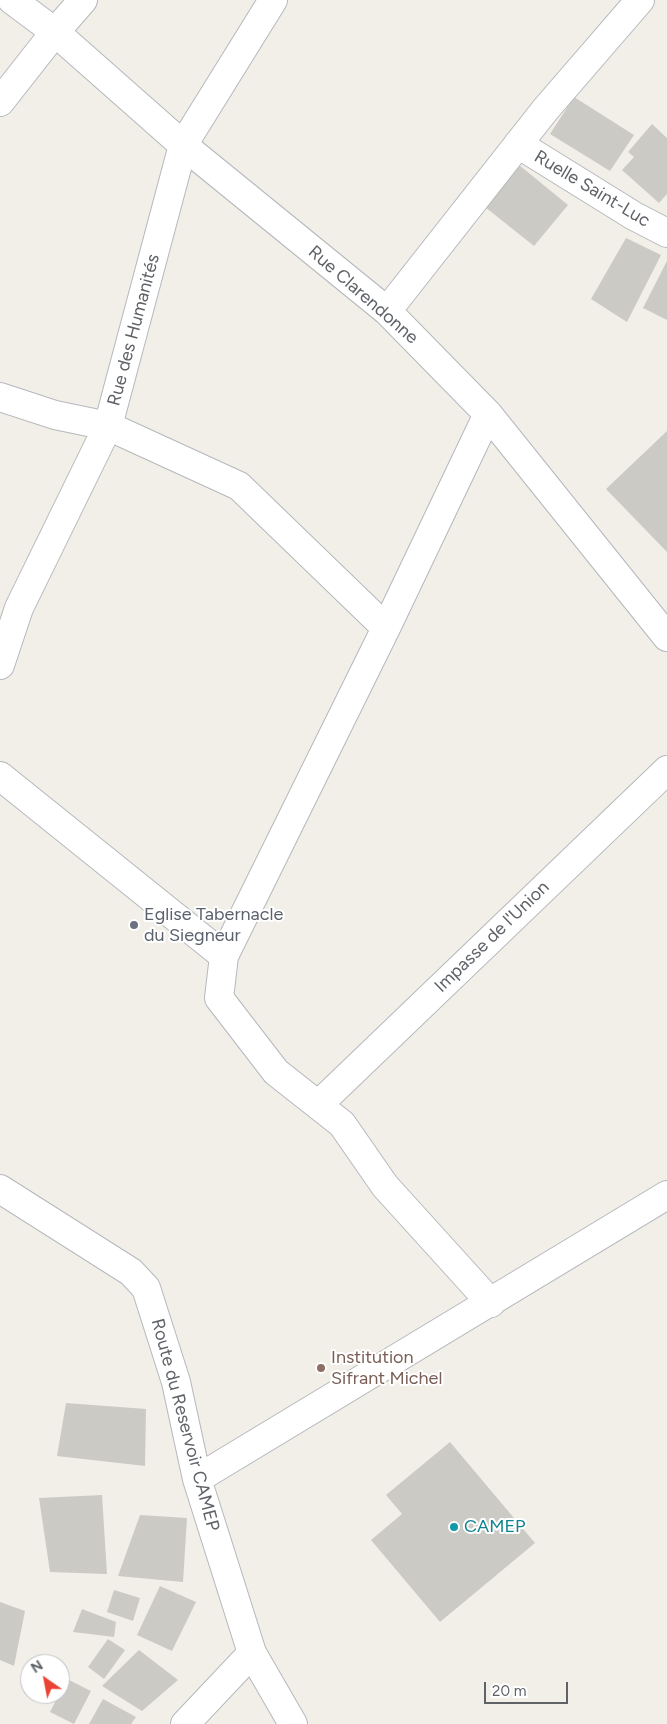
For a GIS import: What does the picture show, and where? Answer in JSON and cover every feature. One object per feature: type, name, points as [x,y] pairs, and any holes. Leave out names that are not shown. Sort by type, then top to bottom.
[{"type":"street","name":"Rue Clarendonne","points":[[12,0],[55,32],[183,145],[387,311],[488,414],[667,637]]},
{"type":"street","points":[[0,102],[55,32],[84,0]]},
{"type":"street","name":"Rue des Humanités","points":[[0,665],[10,603],[108,426],[183,145],[273,0]]},
{"type":"street","points":[[387,311],[544,110],[640,0]]},
{"type":"street","name":"Ruelle Saint-Luc","points":[[518,144],[634,216],[667,234]]},
{"type":"street","points":[[0,398],[54,415],[108,426],[239,486],[386,628]]},
{"type":"street","points":[[488,414],[386,628],[224,956],[219,998],[276,1072],[342,1124],[386,1186],[491,1303]]},
{"type":"street","name":"Impasse de l'Union","points":[[318,1105],[667,770]]},
{"type":"street","points":[[0,776],[224,956]]},
{"type":"street","name":"Route du Reservoir CAMEP","points":[[0,1189],[131,1272],[146,1288],[176,1382],[197,1479],[252,1652],[293,1724]]},
{"type":"street","points":[[197,1479],[667,1195]]},
{"type":"street","points":[[185,1724],[252,1652]]},
{"type":"building","points":[[574,97],[634,135],[610,171],[550,134]]},
{"type":"building","points":[[652,124],[667,138],[667,194],[659,203],[622,170],[634,157],[628,152]]},
{"type":"building","points":[[519,165],[568,205],[534,246],[485,207]]},
{"type":"building","points":[[626,238],[661,255],[627,322],[591,299]]},
{"type":"building","points":[[667,261],[667,320],[643,308]]},
{"type":"building","points":[[667,431],[667,552],[606,489]]},
{"type":"building","points":[[66,1403],[146,1409],[145,1466],[57,1456]]},
{"type":"building","name":"CAMEP","points":[[450,1442],[535,1543],[440,1622],[371,1540],[402,1514],[386,1495]]},
{"type":"building","points":[[102,1495],[107,1574],[50,1572],[39,1498]]},
{"type":"building","points":[[140,1515],[187,1518],[183,1582],[118,1576]]},
{"type":"building","points":[[160,1586],[196,1602],[172,1651],[137,1635]]},
{"type":"building","points":[[114,1590],[140,1598],[133,1621],[107,1612]]},
{"type":"building","points":[[0,1602],[25,1611],[14,1666],[0,1660]]},
{"type":"building","points":[[82,1609],[116,1622],[114,1637],[73,1632]]},
{"type":"building","points":[[108,1639],[125,1650],[104,1679],[88,1667]]},
{"type":"building","points":[[139,1650],[178,1680],[142,1711],[102,1686]]},
{"type":"building","points":[[70,1680],[91,1691],[74,1724],[50,1712],[54,1704],[70,1704]]},
{"type":"building","points":[[103,1699],[136,1717],[131,1724],[89,1724]]},
{"type":"place","name":"Eglise Tabernacle du Siegneur","points":[[134,925]]},
{"type":"place","name":"Institution Sifrant Michel","points":[[321,1368]]},
{"type":"place","name":"CAMEP","points":[[454,1527]]}]
